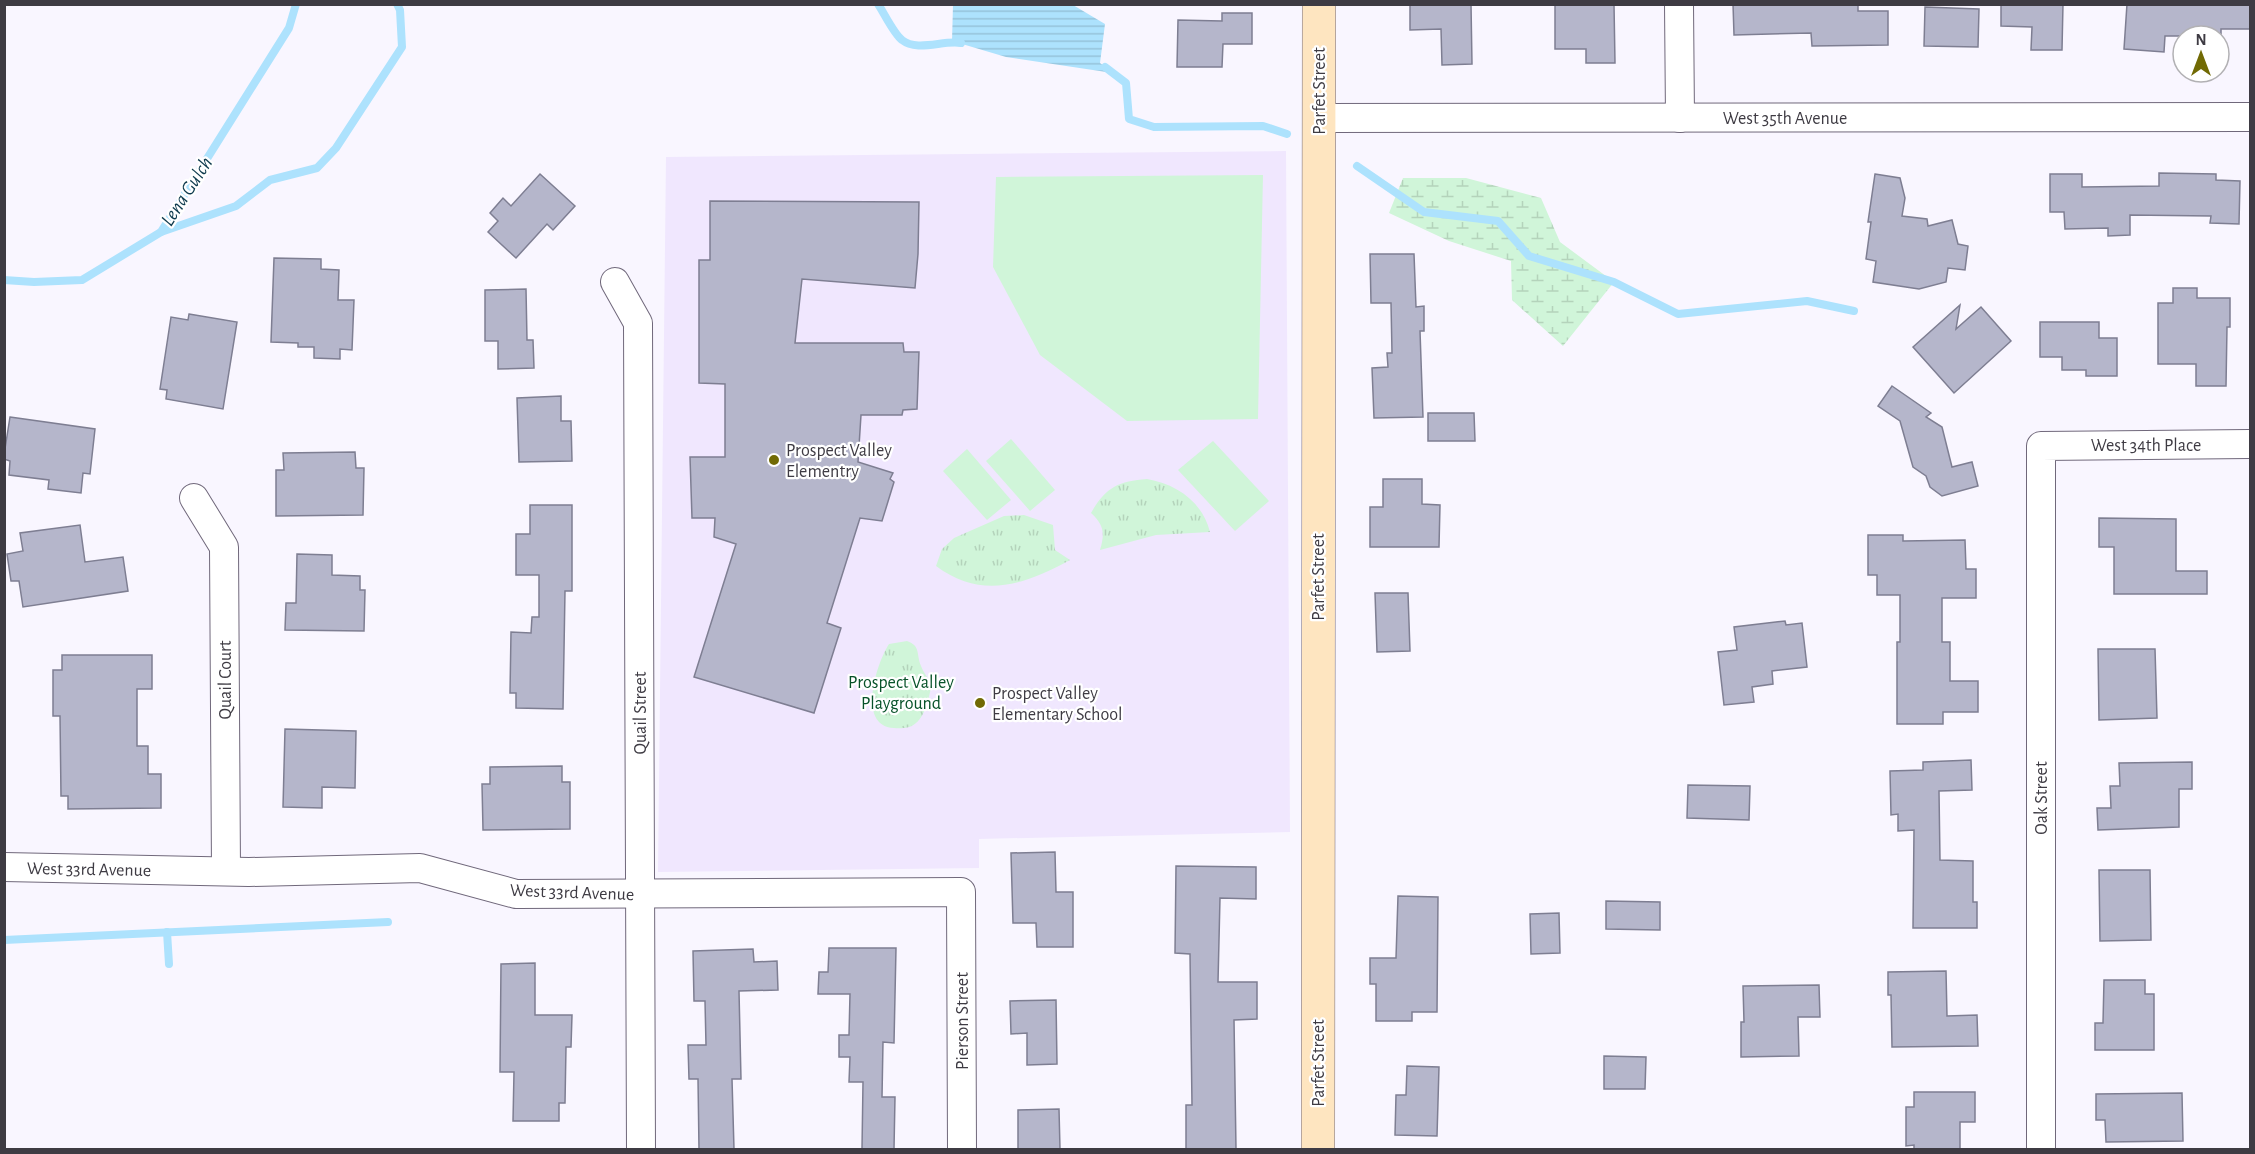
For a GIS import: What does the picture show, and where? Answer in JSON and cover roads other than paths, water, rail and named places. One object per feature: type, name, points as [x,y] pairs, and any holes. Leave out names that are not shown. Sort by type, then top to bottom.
[{"type":"street","name":"Parfet Street","points":[[1318,1149],[1319,4]]},
{"type":"street","points":[[1678,4],[1680,118]]},
{"type":"street","name":"West 35th Avenue","points":[[1319,118],[2250,117]]},
{"type":"street","name":"Quail Street","points":[[615,282],[638,323],[641,1149]]},
{"type":"street","name":"West 34th Place","points":[[2041,446],[2250,444]]},
{"type":"street","name":"Oak Street","points":[[2041,446],[2041,1149]]},
{"type":"street","name":"Quail Court","points":[[195,498],[224,547],[226,871]]},
{"type":"street","name":"West 33rd Avenue","points":[[4,867],[226,871],[420,868],[516,894],[962,892]]},
{"type":"street","name":"Pierson Street","points":[[962,892],[962,1149]]},
{"type":"water","points":[[953,5],[1073,5],[1105,24],[1100,63],[1113,73],[1006,57],[952,41]]},
{"type":"waterway","name":"Lena Gulch","points":[[4,280],[34,282],[82,280],[161,232],[289,28],[296,4]]},
{"type":"waterway","points":[[161,232],[236,206],[270,180],[317,168],[336,148],[402,47],[400,10],[397,4]]},
{"type":"waterway","points":[[878,4],[896,33],[908,43],[915,45],[961,43]]},
{"type":"waterway","points":[[1105,67],[1126,83],[1129,119],[1154,127],[1263,126],[1287,134]]},
{"type":"waterway","points":[[1357,166],[1424,212],[1498,221],[1529,256],[1614,282],[1678,314],[1807,301],[1854,311]]},
{"type":"waterway","points":[[4,940],[388,922]]},
{"type":"waterway","points":[[167,932],[169,964]]},
{"type":"place","name":"Prospect Valley Elementry","points":[[774,460]]},
{"type":"place","name":"Prospect Valley Elementary School","points":[[980,703]]},
{"type":"park label","name":"Prospect Valley Playground","points":[[901,692]]}]
